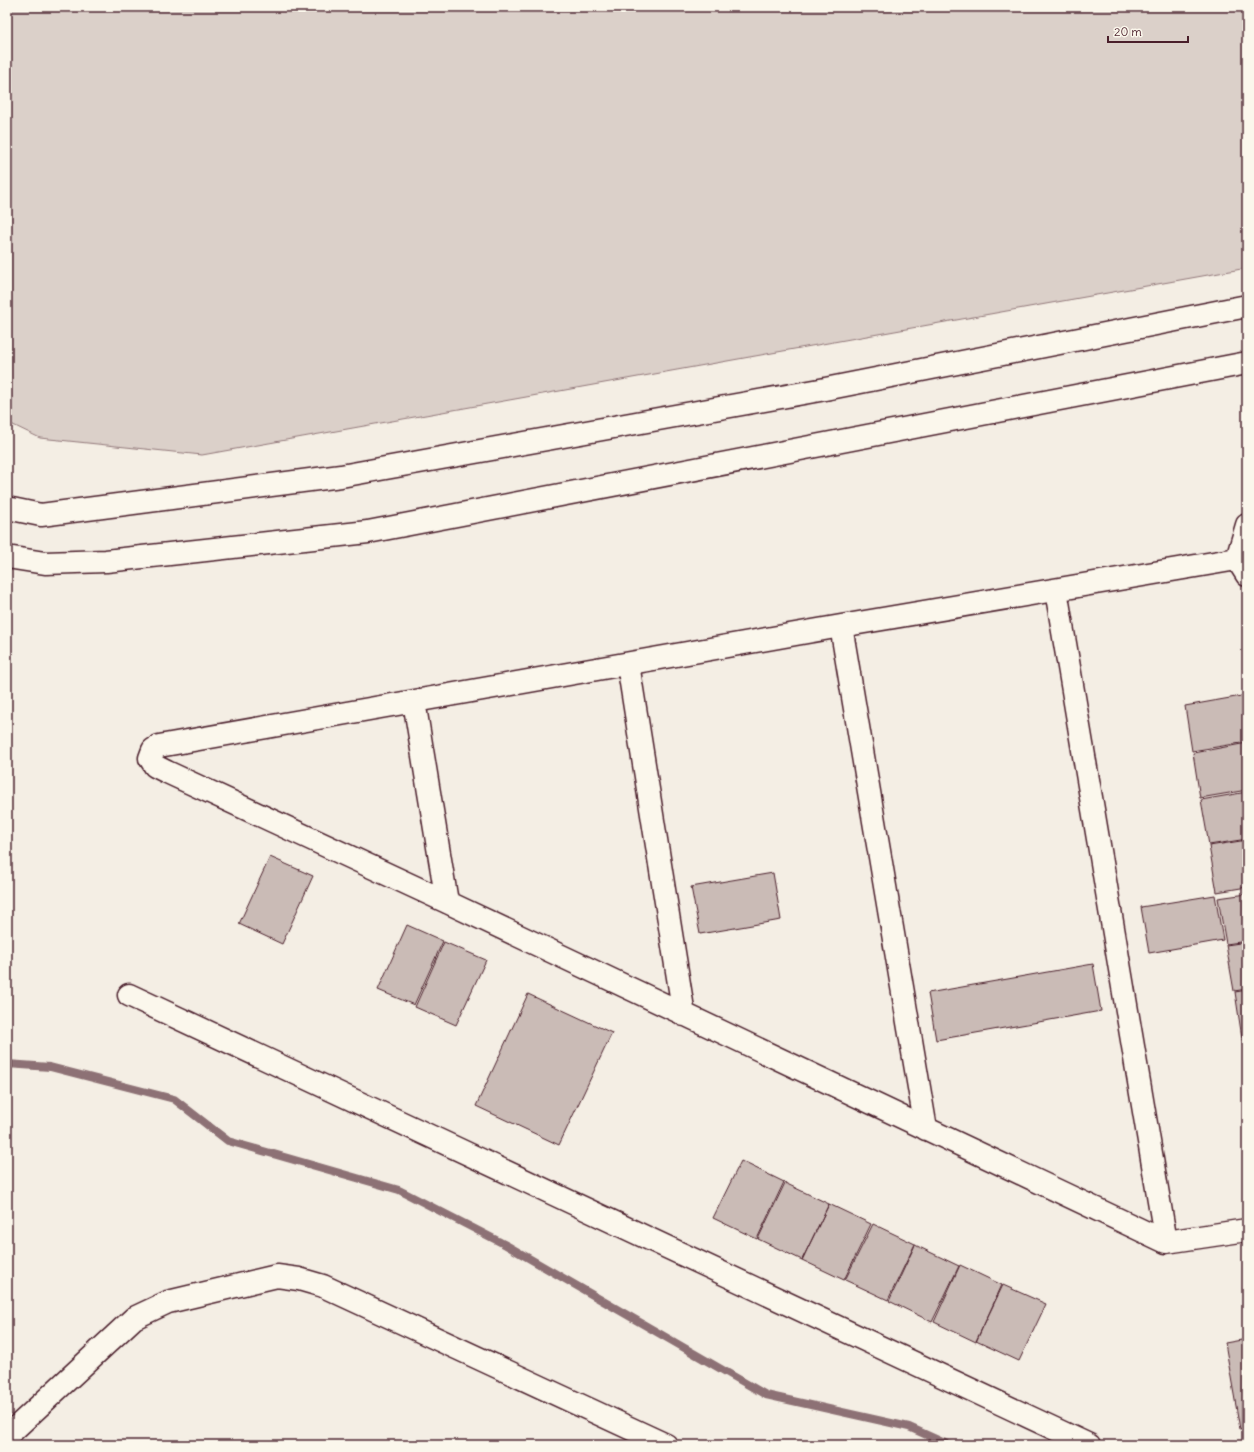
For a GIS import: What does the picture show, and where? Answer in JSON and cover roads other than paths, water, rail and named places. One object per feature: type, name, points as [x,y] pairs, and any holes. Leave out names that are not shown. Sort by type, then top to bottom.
[{"type":"street","points":[[7,508],[41,515],[341,476],[820,390],[1247,306]]},
{"type":"street","points":[[7,557],[45,563],[106,561],[368,532],[1247,363]]},
{"type":"street","points":[[1247,525],[1242,567],[1056,590],[841,626],[159,746],[153,750],[150,758],[155,766],[167,772],[447,902],[1166,1242],[1247,1230]]},
{"type":"street","points":[[1056,590],[1166,1242]]},
{"type":"street","points":[[841,626],[926,1129]]},
{"type":"street","points":[[628,664],[684,1015]]},
{"type":"street","points":[[414,701],[447,902]]},
{"type":"street","points":[[129,995],[1089,1445]]},
{"type":"street","points":[[7,1436],[134,1318],[168,1302],[277,1276],[299,1279],[324,1286],[666,1445]]},
{"type":"waterway","points":[[7,1064],[50,1067],[174,1099],[228,1141],[399,1190],[506,1245],[766,1395],[909,1427],[949,1445]]}]
